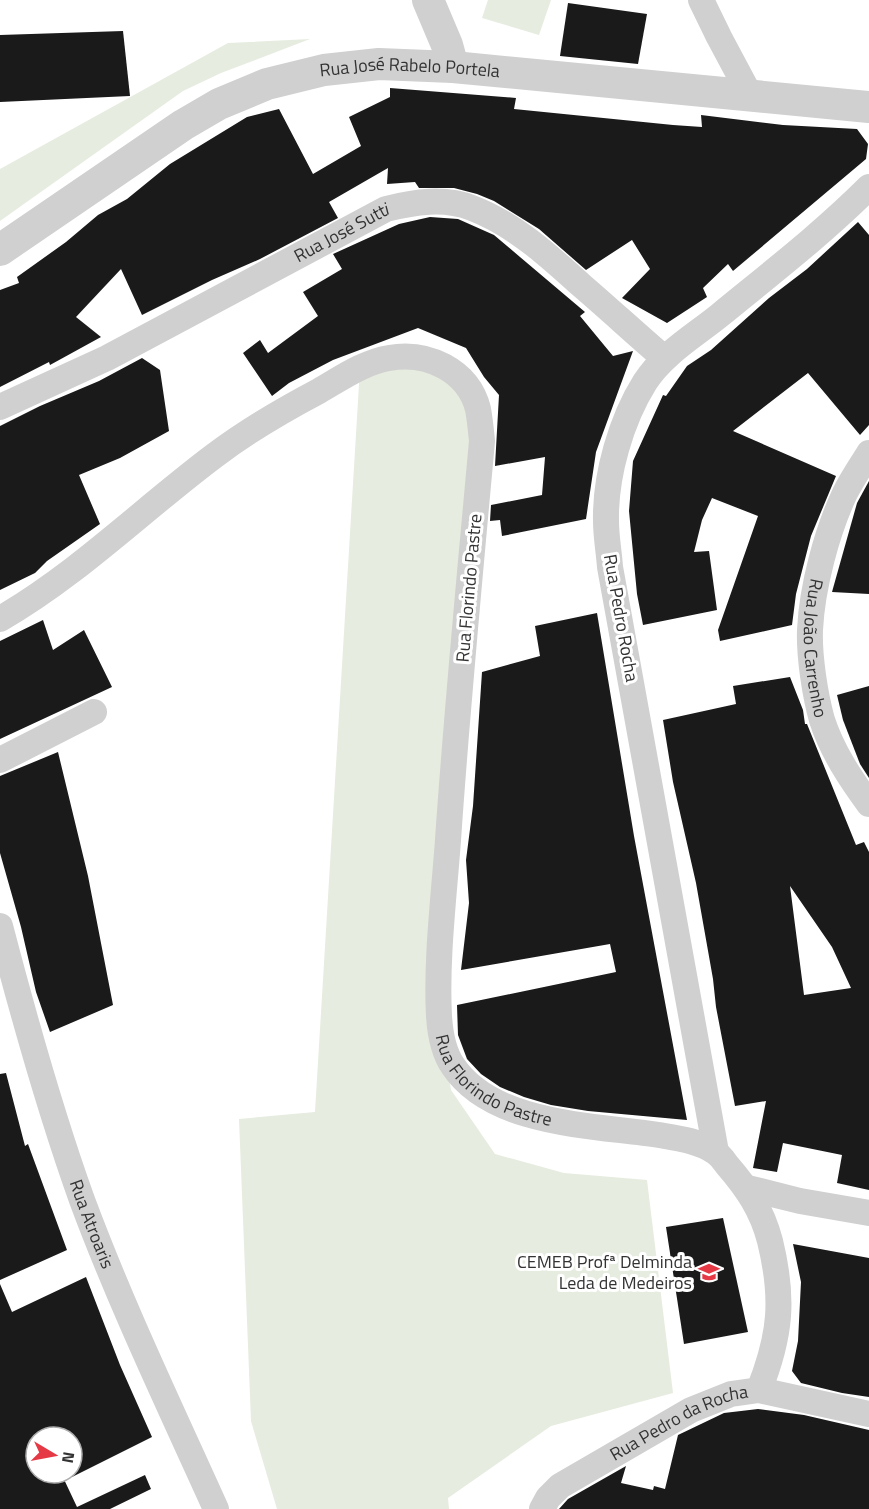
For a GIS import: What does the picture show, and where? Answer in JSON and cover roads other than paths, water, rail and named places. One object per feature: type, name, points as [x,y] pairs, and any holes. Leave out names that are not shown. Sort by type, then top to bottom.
[{"type":"street","points":[[410,0],[418,23],[421,65]]},
{"type":"street","points":[[428,0],[447,45],[453,67]]},
{"type":"street","points":[[701,0],[752,97]]},
{"type":"street","name":"Rua José Rabelo Portela","points":[[0,250],[183,125],[219,104],[267,84],[324,70],[379,64],[453,67],[869,107]]},
{"type":"street","name":"Rua Pedro Rocha","points":[[716,1152],[610,567],[606,520],[610,474],[619,437],[632,407],[645,381],[664,358],[773,271],[869,187]]},
{"type":"street","name":"Rua José Sutti","points":[[0,407],[107,358],[386,209],[416,202],[442,202],[471,207],[515,230],[553,260],[664,358]]},
{"type":"street","name":"Rua Florindo Pastre","points":[[0,619],[33,600],[119,534],[214,455],[280,412],[360,368],[387,358],[411,356],[436,361],[456,373],[470,391],[478,409],[482,441],[454,759],[440,953],[439,1017],[444,1043],[452,1065],[465,1081],[487,1097],[519,1111],[553,1121],[686,1140],[716,1152]]},
{"type":"street","name":"Rua João Carrenho","points":[[869,453],[845,492],[829,538],[815,591],[810,630],[814,674],[822,720],[844,769],[869,804]]},
{"type":"street","points":[[0,760],[94,712]]},
{"type":"street","name":"Rua Atroaris","points":[[0,926],[57,1129],[83,1202],[128,1312],[216,1509]]},
{"type":"street","name":"Rua Pedro da Rocha","points":[[542,1509],[548,1498],[560,1486],[691,1410],[731,1394],[759,1390],[771,1359],[778,1324],[779,1291],[774,1256],[765,1222],[748,1188],[716,1152]]},
{"type":"street","points":[[748,1188],[800,1201],[869,1213]]},
{"type":"street","points":[[759,1390],[869,1414]]},
{"type":"place","name":"CEMEB Profª Delminda Leda de Medeiros","points":[[709,1272]]}]
